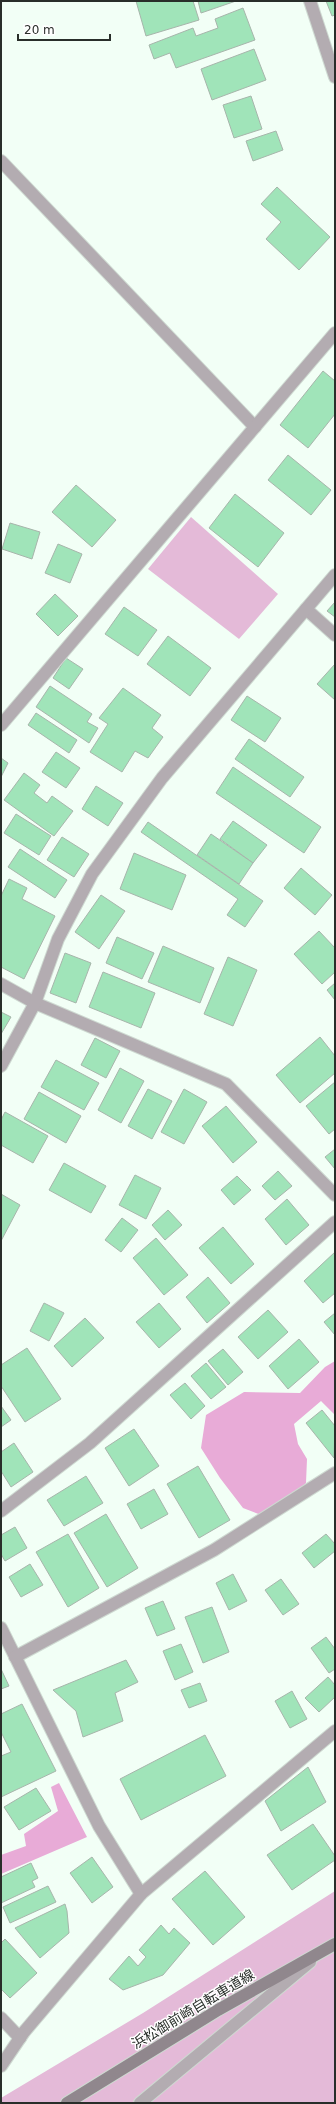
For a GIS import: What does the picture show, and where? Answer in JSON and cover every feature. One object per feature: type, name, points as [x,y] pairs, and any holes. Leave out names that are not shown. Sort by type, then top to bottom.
[{"type":"main road","name":"浜松御前崎自転車道線","points":[[67,2103],[218,2010],[335,1944]]},
{"type":"street","points":[[310,1],[335,77]]},
{"type":"street","points":[[1,161],[255,427]]},
{"type":"street","points":[[1,725],[335,333]]},
{"type":"street","points":[[1,1066],[35,1003],[58,939],[92,874],[162,778],[335,575]]},
{"type":"street","points":[[306,609],[335,635]]},
{"type":"street","points":[[1,984],[35,1003],[226,1084],[335,1195]]},
{"type":"street","points":[[1,1510],[90,1443],[335,1222]]},
{"type":"street","points":[[15,1657],[214,1550],[335,1473]]},
{"type":"street","points":[[1,1628],[99,1826],[141,1894]]},
{"type":"street","points":[[1,2066],[20,2038],[141,1894],[335,1731]]},
{"type":"street","points":[[140,2103],[323,1951]]},
{"type":"street","points":[[1,2018],[20,2038]]},
{"type":"shaded area","points":[[191,517],[278,594],[239,639],[148,569]]},
{"type":"shaded area","points":[[335,1361],[335,1415],[321,1401],[294,1424],[298,1444],[307,1459],[306,1483],[284,1506],[266,1517],[243,1508],[220,1478],[201,1448],[206,1415],[244,1392],[300,1393],[325,1367]]},
{"type":"shaded area","points":[[59,1783],[87,1837],[1,1874],[1,1855],[26,1846],[24,1834],[58,1811],[51,1787]]},
{"type":"shaded area","points":[[335,1891],[335,2103],[1,2103],[1,2098],[143,2013]]},
{"type":"building","points":[[136,1],[193,1],[199,20],[146,36]]},
{"type":"building","points":[[198,1],[236,1],[201,13]]},
{"type":"building","points":[[326,1],[335,1],[335,15],[332,16]]},
{"type":"building","points":[[243,8],[255,40],[176,68],[170,53],[154,59],[149,45],[193,28],[196,36],[218,28],[215,19]]},
{"type":"building","points":[[254,49],[266,80],[212,100],[201,69]]},
{"type":"building","points":[[251,96],[262,129],[234,138],[223,105]]},
{"type":"building","points":[[276,131],[283,150],[253,161],[246,141]]},
{"type":"building","points":[[277,187],[330,237],[299,270],[266,239],[281,222],[261,204]]},
{"type":"building","points":[[323,371],[335,381],[335,414],[308,448],[280,425]]},
{"type":"building","points":[[288,455],[331,490],[311,515],[268,480]]},
{"type":"building","points":[[76,485],[116,520],[92,547],[52,512]]},
{"type":"building","points":[[235,494],[284,533],[258,567],[209,528]]},
{"type":"building","points":[[10,523],[40,532],[32,559],[2,549]]},
{"type":"building","points":[[58,544],[82,554],[70,583],[45,573]]},
{"type":"building","points":[[55,594],[78,616],[58,636],[36,614]]},
{"type":"building","points":[[335,602],[335,617],[327,611]]},
{"type":"building","points":[[124,607],[157,630],[138,656],[105,634]]},
{"type":"building","points":[[168,636],[211,668],[190,696],[147,664]]},
{"type":"building","points":[[66,658],[83,669],[69,689],[53,678]]},
{"type":"building","points":[[335,664],[335,700],[317,684]]},
{"type":"building","points":[[50,686],[92,714],[87,722],[98,728],[89,743],[36,707]]},
{"type":"building","points":[[123,688],[161,715],[152,728],[163,737],[148,758],[135,751],[122,772],[90,752],[108,724],[99,718]]},
{"type":"building","points":[[247,696],[281,718],[265,742],[231,720]]},
{"type":"building","points":[[36,713],[77,740],[69,753],[28,725]]},
{"type":"building","points":[[249,739],[304,777],[290,797],[235,759]]},
{"type":"building","points":[[56,752],[80,768],[66,788],[42,772]]},
{"type":"building","points":[[1,758],[8,763],[1,777]]},
{"type":"building","points":[[233,767],[321,827],[304,853],[216,793]]},
{"type":"building","points":[[24,773],[40,785],[34,793],[47,803],[52,796],[73,811],[54,836],[4,800]]},
{"type":"building","points":[[96,786],[123,803],[108,826],[82,809]]},
{"type":"building","points":[[16,814],[51,836],[39,855],[4,833]]},
{"type":"building","points":[[233,821],[267,845],[253,863],[220,839]]},
{"type":"building","points":[[148,822],[263,901],[245,927],[227,915],[238,899],[141,832]]},
{"type":"building","points":[[211,834],[253,863],[239,884],[197,855]]},
{"type":"building","points":[[62,837],[89,854],[74,877],[47,860]]},
{"type":"building","points":[[20,849],[67,880],[55,898],[8,867]]},
{"type":"building","points":[[134,853],[186,875],[172,910],[120,889]]},
{"type":"building","points":[[301,868],[332,895],[315,915],[284,888]]},
{"type":"building","points":[[9,879],[27,888],[22,899],[55,916],[24,979],[1,967],[1,896]]},
{"type":"building","points":[[101,895],[125,911],[99,949],[75,932]]},
{"type":"building","points":[[319,931],[335,948],[335,972],[322,984],[294,954]]},
{"type":"building","points":[[117,937],[154,953],[142,979],[106,963]]},
{"type":"building","points":[[163,946],[214,968],[200,1003],[148,982]]},
{"type":"building","points":[[65,953],[91,963],[76,1003],[50,993]]},
{"type":"building","points":[[228,957],[257,970],[233,1026],[204,1014]]},
{"type":"building","points":[[103,972],[155,993],[141,1028],[89,1007]]},
{"type":"building","points":[[335,983],[335,1000],[327,990]]},
{"type":"building","points":[[1,1012],[11,1017],[1,1034]]},
{"type":"building","points":[[320,1037],[335,1056],[335,1073],[300,1103],[276,1075]]},
{"type":"building","points":[[95,1038],[120,1051],[106,1078],[81,1065]]},
{"type":"building","points":[[56,1060],[99,1083],[84,1110],[41,1087]]},
{"type":"building","points":[[120,1068],[144,1081],[121,1123],[98,1110]]},
{"type":"building","points":[[335,1082],[335,1129],[329,1134],[306,1106]]},
{"type":"building","points":[[148,1089],[172,1101],[152,1139],[128,1126]]},
{"type":"building","points":[[184,1089],[207,1102],[184,1144],[161,1132]]},
{"type":"building","points":[[39,1092],[81,1116],[66,1143],[24,1119]]},
{"type":"building","points":[[226,1106],[257,1142],[233,1163],[202,1126]]},
{"type":"building","points":[[5,1112],[48,1136],[33,1163],[1,1145],[1,1120]]},
{"type":"building","points":[[335,1149],[335,1169],[325,1157]]},
{"type":"building","points":[[64,1163],[106,1186],[91,1213],[49,1190]]},
{"type":"building","points":[[278,1171],[292,1186],[275,1200],[262,1186]]},
{"type":"building","points":[[135,1175],[161,1188],[146,1219],[119,1205]]},
{"type":"building","points":[[237,1176],[251,1190],[234,1205],[221,1190]]},
{"type":"building","points":[[1,1194],[20,1205],[1,1241]]},
{"type":"building","points":[[287,1199],[309,1225],[286,1245],[265,1219]]},
{"type":"building","points":[[168,1210],[182,1225],[165,1240],[152,1225]]},
{"type":"building","points":[[122,1218],[138,1230],[121,1252],[105,1240]]},
{"type":"building","points":[[223,1227],[254,1264],[231,1284],[199,1248]]},
{"type":"building","points":[[156,1238],[188,1275],[164,1295],[133,1258]]},
{"type":"building","points":[[335,1252],[335,1293],[323,1303],[304,1281]]},
{"type":"building","points":[[208,1277],[230,1303],[207,1323],[186,1297]]},
{"type":"building","points":[[44,1303],[64,1313],[49,1341],[30,1331]]},
{"type":"building","points":[[159,1303],[181,1329],[159,1348],[136,1322]]},
{"type":"building","points":[[268,1310],[288,1332],[258,1359],[238,1337]]},
{"type":"building","points":[[335,1313],[335,1335],[324,1322]]},
{"type":"building","points":[[85,1318],[104,1338],[72,1367],[54,1346]]},
{"type":"building","points":[[299,1339],[319,1362],[288,1389],[269,1366]]},
{"type":"building","points":[[27,1348],[61,1399],[25,1422],[1,1386],[1,1365]]},
{"type":"building","points":[[223,1349],[243,1372],[228,1385],[208,1361]]},
{"type":"building","points":[[206,1363],[226,1387],[211,1399],[191,1376]]},
{"type":"building","points":[[185,1383],[205,1406],[191,1419],[170,1395]]},
{"type":"building","points":[[1,1406],[11,1420],[1,1427]]},
{"type":"building","points":[[322,1410],[335,1426],[334,1458],[306,1423]]},
{"type":"building","points":[[134,1429],[159,1466],[129,1486],[105,1448]]},
{"type":"building","points":[[14,1443],[33,1472],[11,1487],[1,1471],[1,1452]]},
{"type":"building","points":[[198,1466],[230,1520],[199,1538],[167,1484]]},
{"type":"building","points":[[86,1476],[103,1503],[64,1526],[47,1500]]},
{"type":"building","points":[[154,1489],[168,1514],[141,1529],[127,1504]]},
{"type":"building","points":[[106,1514],[138,1568],[107,1587],[74,1533]]},
{"type":"building","points":[[15,1527],[27,1548],[5,1561],[1,1554],[1,1535]]},
{"type":"building","points":[[68,1534],[99,1588],[68,1607],[36,1552]]},
{"type":"building","points":[[326,1534],[335,1544],[335,1551],[314,1568],[302,1553]]},
{"type":"building","points":[[30,1564],[43,1585],[21,1597],[9,1577]]},
{"type":"building","points":[[233,1574],[247,1601],[229,1610],[216,1583]]},
{"type":"building","points":[[281,1579],[299,1604],[283,1615],[265,1590]]},
{"type":"building","points":[[163,1601],[175,1629],[157,1636],[145,1608]]},
{"type":"building","points":[[212,1607],[229,1652],[203,1663],[185,1617]]},
{"type":"building","points":[[326,1637],[335,1649],[335,1669],[329,1673],[311,1648]]},
{"type":"building","points":[[181,1644],[193,1672],[175,1680],[163,1651]]},
{"type":"building","points":[[126,1660],[138,1682],[115,1693],[123,1721],[83,1737],[76,1711],[53,1690]]},
{"type":"building","points":[[1,1669],[9,1686],[1,1689]]},
{"type":"building","points":[[328,1677],[335,1685],[335,1697],[319,1712],[305,1698]]},
{"type":"building","points":[[200,1683],[207,1701],[189,1708],[181,1690]]},
{"type":"building","points":[[292,1691],[307,1719],[290,1728],[275,1701]]},
{"type":"building","points":[[22,1704],[56,1771],[1,1797],[1,1756],[11,1752],[1,1732],[1,1714]]},
{"type":"building","points":[[205,1735],[226,1776],[141,1820],[120,1779]]},
{"type":"building","points":[[308,1767],[326,1802],[281,1831],[265,1801]]},
{"type":"building","points":[[36,1788],[51,1811],[19,1830],[4,1807]]},
{"type":"building","points":[[313,1824],[335,1856],[335,1860],[292,1890],[267,1855]]},
{"type":"building","points":[[92,1857],[113,1887],[92,1903],[70,1873]]},
{"type":"building","points":[[31,1863],[38,1878],[32,1881],[35,1887],[1,1903],[1,1877]]},
{"type":"building","points":[[205,1871],[245,1917],[213,1945],[172,1899]]},
{"type":"building","points":[[48,1886],[56,1902],[10,1923],[3,1907]]},
{"type":"building","points":[[65,1904],[69,1933],[40,1958],[15,1928]]},
{"type":"building","points":[[161,1925],[169,1934],[174,1928],[190,1943],[163,1975],[123,1990],[109,1979],[129,1956],[138,1966],[146,1957],[139,1950]]},
{"type":"building","points":[[5,1939],[37,1973],[10,1998],[1,1989],[1,1943]]}]
